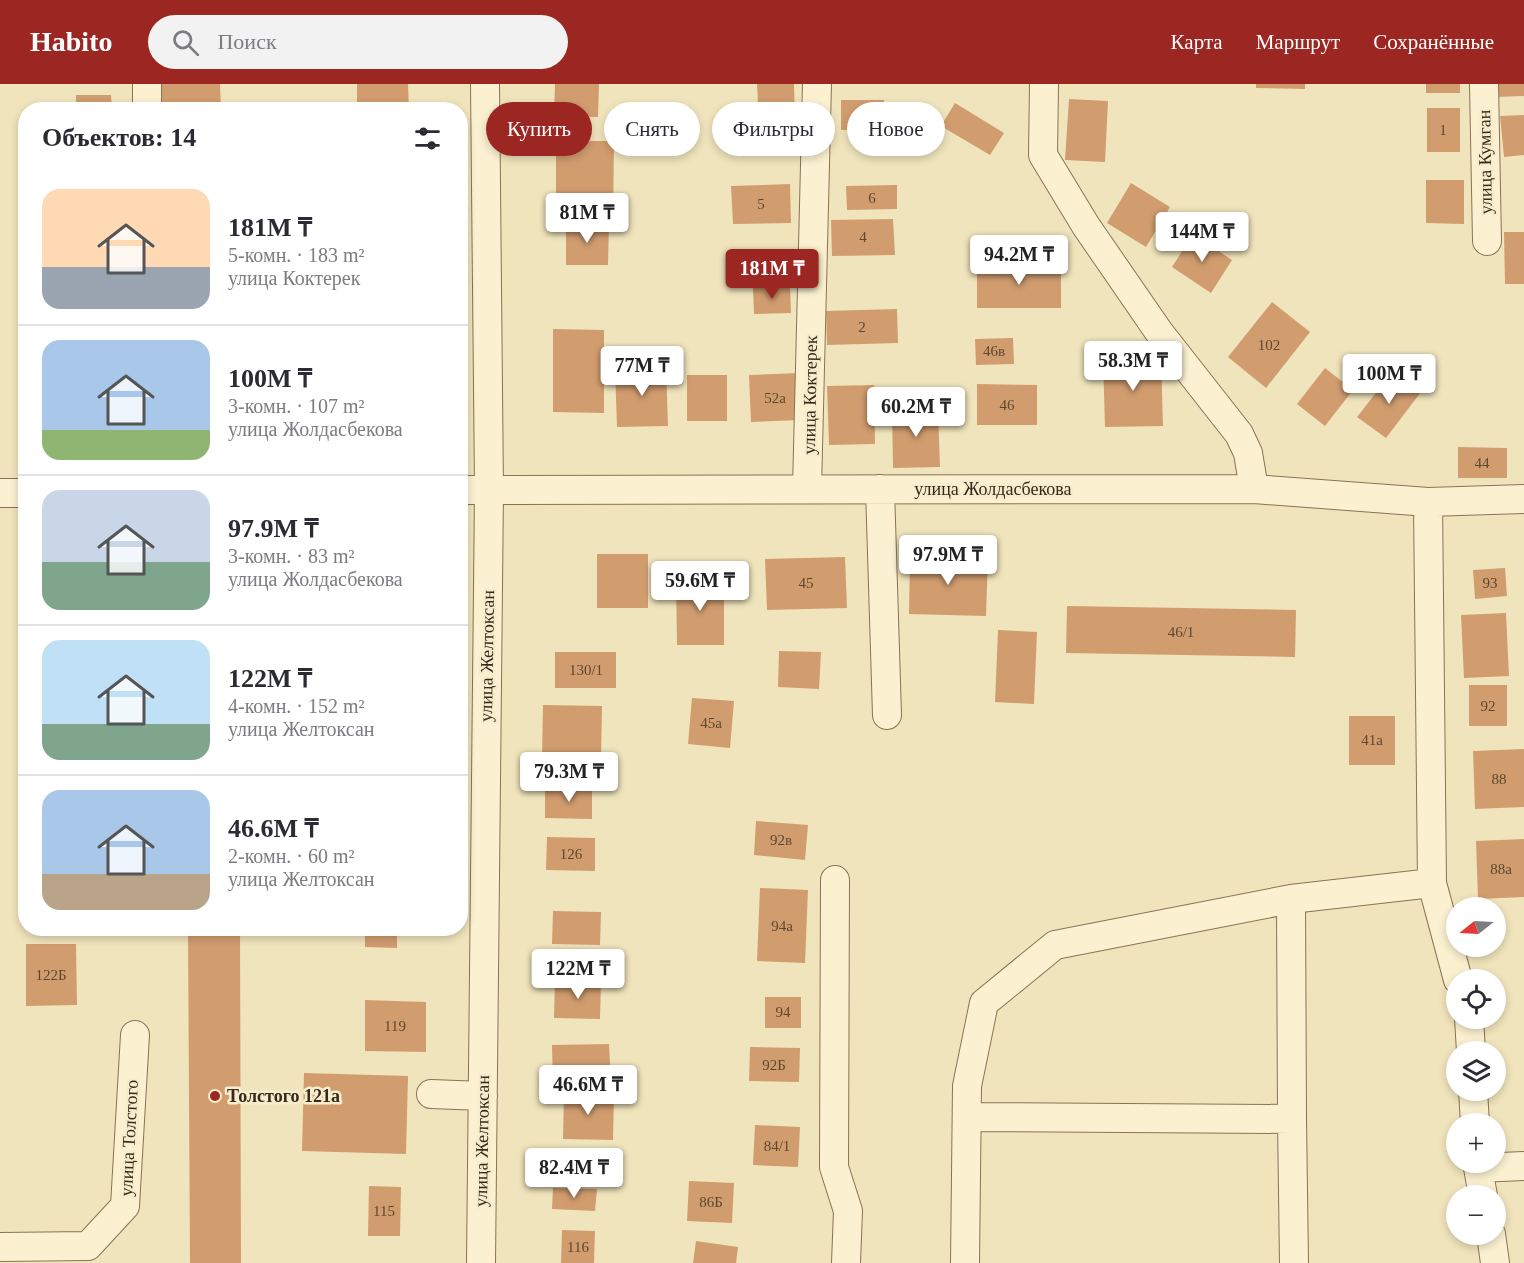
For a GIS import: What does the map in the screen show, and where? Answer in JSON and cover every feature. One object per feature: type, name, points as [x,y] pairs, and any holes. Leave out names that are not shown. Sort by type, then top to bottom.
[{"type":"street","points":[[147,84],[147,102]]},
{"type":"street","name":"улица Желтоксан","points":[[481,1263],[489,490],[485,84]]},
{"type":"street","name":"улица Коктерек","points":[[807,489],[817,84]]},
{"type":"street","points":[[1044,84],[1043,155],[1086,226],[1159,332],[1239,434],[1248,453],[1254,489]]},
{"type":"street","name":"улица Кумган","points":[[1484,84],[1487,241]]},
{"type":"street","points":[[880,489],[887,716]]},
{"type":"street","name":"улица Жолдасбекова","points":[[468,490],[1254,489],[1428,502],[1524,499]]},
{"type":"street","points":[[0,493],[18,493]]},
{"type":"street","points":[[1428,502],[1432,883],[1455,969]]},
{"type":"street","points":[[835,880],[834,1167],[848,1211],[846,1263]]},
{"type":"street","points":[[964,1263],[969,1117],[967,1086],[984,1003],[1055,945],[1291,899],[1432,883]]},
{"type":"street","points":[[1291,899],[1294,1263]]},
{"type":"street","name":"улица Толстого","points":[[0,1246],[87,1246],[125,1206],[135,1035]]},
{"type":"street","points":[[431,1095],[483,1096]]},
{"type":"street","points":[[969,1117],[1292,1119]]},
{"type":"street","points":[[1479,1175],[1524,1167]]},
{"type":"street","points":[[1493,1245],[1495,1263]]},
{"type":"building","points":[[160,84],[220,84],[221,102],[161,102]]},
{"type":"building","points":[[357,84],[408,84],[409,102],[357,102]]},
{"type":"building","points":[[555,84],[599,84],[598,117],[592,117],[592,102],[554,102]]},
{"type":"building","points":[[757,84],[794,84],[794,102],[758,102]]},
{"type":"building","points":[[1256,84],[1305,84],[1305,89],[1256,88]]},
{"type":"building","points":[[1426,84],[1460,84],[1460,93],[1426,93]]},
{"type":"building","points":[[1494,84],[1524,84],[1524,96],[1494,97]]},
{"type":"building","points":[[76,95],[111,95],[111,102],[76,102]]},
{"type":"building","points":[[1069,99],[1108,101],[1105,162],[1065,160]]},
{"type":"building","points":[[841,100],[884,100],[884,102],[847,102],[847,130],[841,130]]},
{"type":"building","points":[[955,103],[1004,133],[990,155],[945,128],[945,119]]},
{"type":"building","points":[[1427,108],[1460,108],[1460,152],[1427,152]]},
{"type":"building","points":[[1524,115],[1524,155],[1504,157],[1500,116]]},
{"type":"building","points":[[592,141],[604,141],[604,156],[614,156],[613,218],[556,218],[556,156],[592,156]]},
{"type":"building","points":[[1426,180],[1464,180],[1464,224],[1426,223]]},
{"type":"building","points":[[1131,183],[1170,207],[1146,247],[1107,223]]},
{"type":"building","points":[[790,184],[791,223],[733,224],[731,186]]},
{"type":"building","points":[[897,185],[897,209],[847,210],[846,186]]},
{"type":"building","points":[[893,219],[895,255],[832,256],[831,220]]},
{"type":"building","points":[[566,223],[609,224],[608,265],[566,265]]},
{"type":"building","points":[[1504,232],[1524,232],[1524,284],[1505,284]]},
{"type":"building","points":[[1193,234],[1232,260],[1211,293],[1172,267]]},
{"type":"building","points":[[977,263],[1061,264],[1061,308],[977,308]]},
{"type":"building","points":[[790,286],[791,313],[754,314],[753,287]]},
{"type":"building","points":[[1272,302],[1310,332],[1266,388],[1228,357]]},
{"type":"building","points":[[897,309],[898,343],[827,345],[826,311]]},
{"type":"building","points":[[553,329],[604,330],[604,413],[553,412]]},
{"type":"building","points":[[1013,338],[1014,364],[976,365],[975,339]]},
{"type":"building","points":[[1161,356],[1163,426],[1105,427],[1103,357]]},
{"type":"building","points":[[666,367],[668,426],[617,427],[615,368]]},
{"type":"building","points":[[1325,368],[1353,390],[1325,426],[1297,404]]},
{"type":"building","points":[[1393,371],[1421,392],[1386,438],[1357,417]]},
{"type":"building","points":[[799,373],[800,420],[751,422],[749,375]]},
{"type":"building","points":[[687,375],[727,375],[727,421],[687,421]]},
{"type":"building","points":[[977,384],[1037,385],[1037,425],[977,425]]},
{"type":"building","points":[[874,385],[875,444],[829,445],[827,386]]},
{"type":"building","points":[[938,408],[940,467],[893,468],[892,409]]},
{"type":"building","points":[[1458,447],[1507,448],[1507,478],[1458,478]]},
{"type":"building","points":[[597,554],[648,554],[648,608],[597,608]]},
{"type":"building","points":[[910,556],[988,558],[986,616],[909,614]]},
{"type":"building","points":[[845,557],[847,608],[767,610],[765,559]]},
{"type":"building","points":[[1505,568],[1507,596],[1475,599],[1473,570]]},
{"type":"building","points":[[676,579],[724,579],[724,645],[677,645]]},
{"type":"building","points":[[1067,606],[1296,610],[1295,657],[1066,653]]},
{"type":"building","points":[[1506,613],[1509,676],[1464,678],[1461,615]]},
{"type":"building","points":[[998,630],[1037,632],[1034,704],[995,702]]},
{"type":"building","points":[[779,651],[821,652],[819,689],[778,687]]},
{"type":"building","points":[[555,652],[616,652],[616,688],[555,688]]},
{"type":"building","points":[[1469,685],[1507,685],[1507,726],[1469,726]]},
{"type":"building","points":[[692,698],[734,701],[730,748],[688,744]]},
{"type":"building","points":[[543,705],[602,706],[601,758],[542,757]]},
{"type":"building","points":[[1349,716],[1395,716],[1395,765],[1349,765]]},
{"type":"building","points":[[1524,749],[1524,807],[1475,809],[1473,751]]},
{"type":"building","points":[[545,788],[592,788],[592,819],[545,818]]},
{"type":"building","points":[[756,821],[808,825],[805,860],[754,855]]},
{"type":"building","points":[[547,837],[595,838],[595,871],[546,870]]},
{"type":"building","points":[[1524,839],[1524,897],[1478,897],[1476,841]]},
{"type":"building","points":[[760,888],[808,890],[805,963],[757,961]]},
{"type":"building","points":[[553,911],[601,912],[600,945],[552,944]]},
{"type":"building","name":"Толстого 121а","points":[[188,936],[240,936],[241,1263],[190,1263]]},
{"type":"building","points":[[365,936],[397,936],[397,948],[365,947]]},
{"type":"building","points":[[26,944],[76,944],[77,1005],[26,1006]]},
{"type":"building","points":[[555,981],[601,982],[600,1019],[554,1018]]},
{"type":"building","points":[[765,997],[801,997],[801,1028],[765,1028]]},
{"type":"building","points":[[365,1000],[426,1002],[426,1052],[365,1051]]},
{"type":"building","points":[[609,1044],[611,1083],[553,1085],[552,1045]]},
{"type":"building","points":[[750,1047],[800,1048],[799,1082],[749,1081]]},
{"type":"building","points":[[304,1073],[408,1076],[406,1154],[302,1151]]},
{"type":"building","points":[[564,1093],[614,1094],[613,1140],[563,1139]]},
{"type":"building","points":[[755,1125],[800,1127],[798,1167],[753,1165]]},
{"type":"building","points":[[689,1181],[734,1183],[732,1223],[687,1221]]},
{"type":"building","points":[[369,1186],[401,1187],[400,1236],[368,1236]]},
{"type":"building","points":[[553,1188],[597,1189],[595,1211],[552,1209]]},
{"type":"building","points":[[562,1230],[595,1231],[594,1263],[561,1263]]},
{"type":"building","points":[[696,1241],[738,1247],[736,1263],[693,1263]]},
{"type":"place","name":"Толстого 121а","points":[[215,1096]]}]
